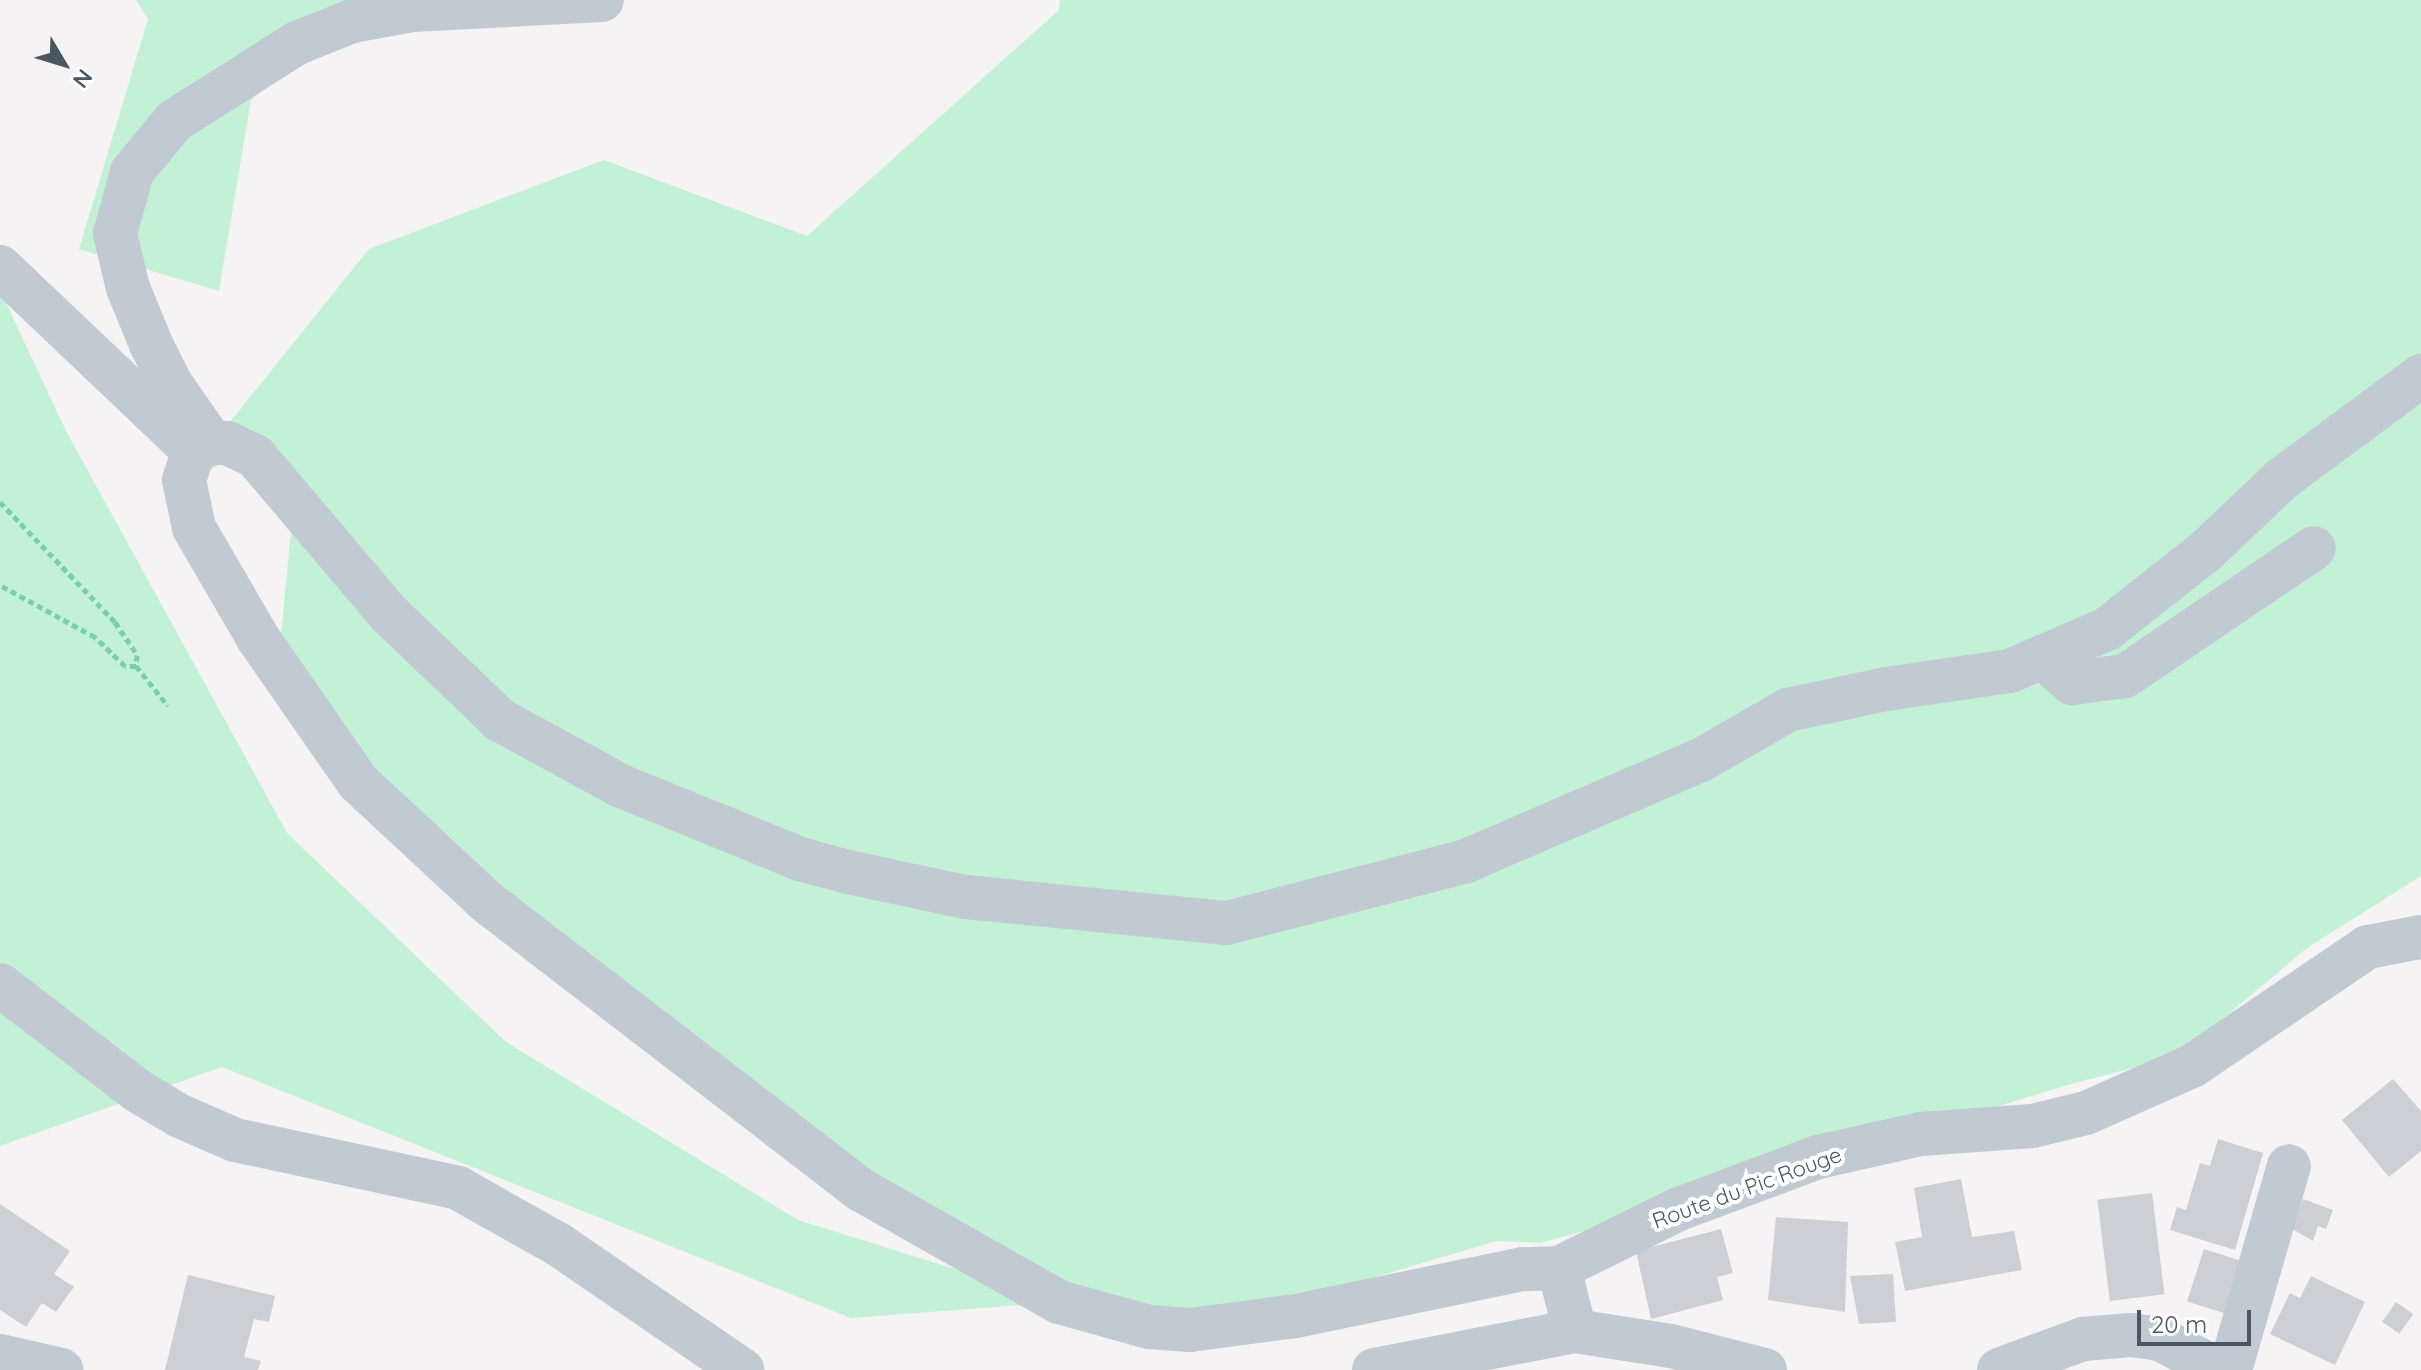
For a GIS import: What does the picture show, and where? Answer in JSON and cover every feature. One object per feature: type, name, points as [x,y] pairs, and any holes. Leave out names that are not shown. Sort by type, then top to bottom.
[{"type":"street","points":[[204,448],[151,344],[128,288],[115,234],[132,172],[174,121],[297,43],[352,21],[412,10],[602,0]]},
{"type":"street","points":[[0,267],[204,448]]},
{"type":"street","points":[[1575,1331],[1559,1268],[1523,1269],[1296,1316],[1190,1330],[1149,1327],[1059,1302],[861,1190],[486,901],[358,782],[258,638],[194,528],[184,480],[204,448],[227,443],[255,456],[388,613],[500,720],[621,786],[800,859],[848,872],[966,897],[1112,914],[1227,923],[1466,861],[1701,760],[1788,710],[1886,689],[2010,671],[2107,629],[2207,550],[2283,478],[2421,376]]},
{"type":"street","points":[[2042,657],[2072,683],[2125,676],[2314,548]]},
{"type":"street","name":"Route du Pic Rouge","points":[[1559,1268],[1679,1209],[1818,1157],[1921,1134],[2033,1126],[2086,1113],[2192,1066],[2368,947],[2421,937]]},
{"type":"street","points":[[0,985],[138,1091],[180,1116],[235,1140],[458,1188],[559,1245],[742,1370]]},
{"type":"street","points":[[2230,1370],[2289,1166]]},
{"type":"street","points":[[1374,1370],[1575,1331],[1671,1346],[1765,1370]]},
{"type":"street","points":[[1999,1370],[2083,1339],[2131,1335],[2160,1339],[2219,1370]]},
{"type":"street","points":[[0,1356],[61,1370]]},
{"type":"path","points":[[0,502],[115,622],[137,655],[136,666],[168,706]]},
{"type":"path","points":[[0,585],[95,637],[125,666],[136,666]]},
{"type":"green space","points":[[136,0],[375,0],[251,100],[219,291],[79,249],[148,19]]},
{"type":"green space","points":[[1060,0],[2421,0],[2421,876],[2307,948],[2177,1057],[2074,1083],[1658,1211],[1540,1243],[1496,1241],[1262,1311],[1099,1320],[864,1187],[663,1029],[276,689],[293,509],[234,453],[164,504],[369,249],[604,160],[807,236],[1059,10]]},
{"type":"green space","points":[[0,290],[66,431],[287,833],[506,1042],[798,1220],[1061,1302],[851,1318],[222,1067],[0,1146]]},
{"type":"building","points":[[2393,1079],[2421,1111],[2421,1151],[2389,1177],[2342,1120]]},
{"type":"building","points":[[2218,1139],[2263,1153],[2235,1250],[2170,1230],[2177,1207],[2186,1210],[2200,1163],[2210,1166]]},
{"type":"building","points":[[1961,1179],[1972,1237],[2014,1231],[2022,1270],[1905,1291],[1895,1242],[1922,1237],[1914,1188]]},
{"type":"building","points":[[2152,1193],[2164,1294],[2110,1301],[2097,1200]]},
{"type":"building","points":[[2303,1199],[2333,1210],[2326,1229],[2318,1226],[2313,1241],[2292,1229]]},
{"type":"building","points":[[0,1204],[70,1251],[54,1274],[74,1287],[56,1312],[42,1303],[26,1327],[0,1310]]},
{"type":"building","points":[[1776,1217],[1848,1222],[1845,1312],[1768,1300]]},
{"type":"building","points":[[1721,1229],[1733,1273],[1717,1277],[1723,1300],[1651,1319],[1636,1251]]},
{"type":"building","points":[[2204,1249],[2241,1261],[2224,1313],[2187,1301]]},
{"type":"building","points":[[1893,1274],[1896,1322],[1859,1324],[1850,1276]]},
{"type":"building","points":[[188,1275],[275,1296],[269,1322],[254,1319],[244,1357],[261,1361],[258,1370],[165,1370]]},
{"type":"building","points":[[2311,1276],[2365,1302],[2335,1365],[2270,1334],[2290,1293],[2300,1298]]},
{"type":"building","points":[[2396,1302],[2413,1314],[2399,1334],[2382,1322]]}]
